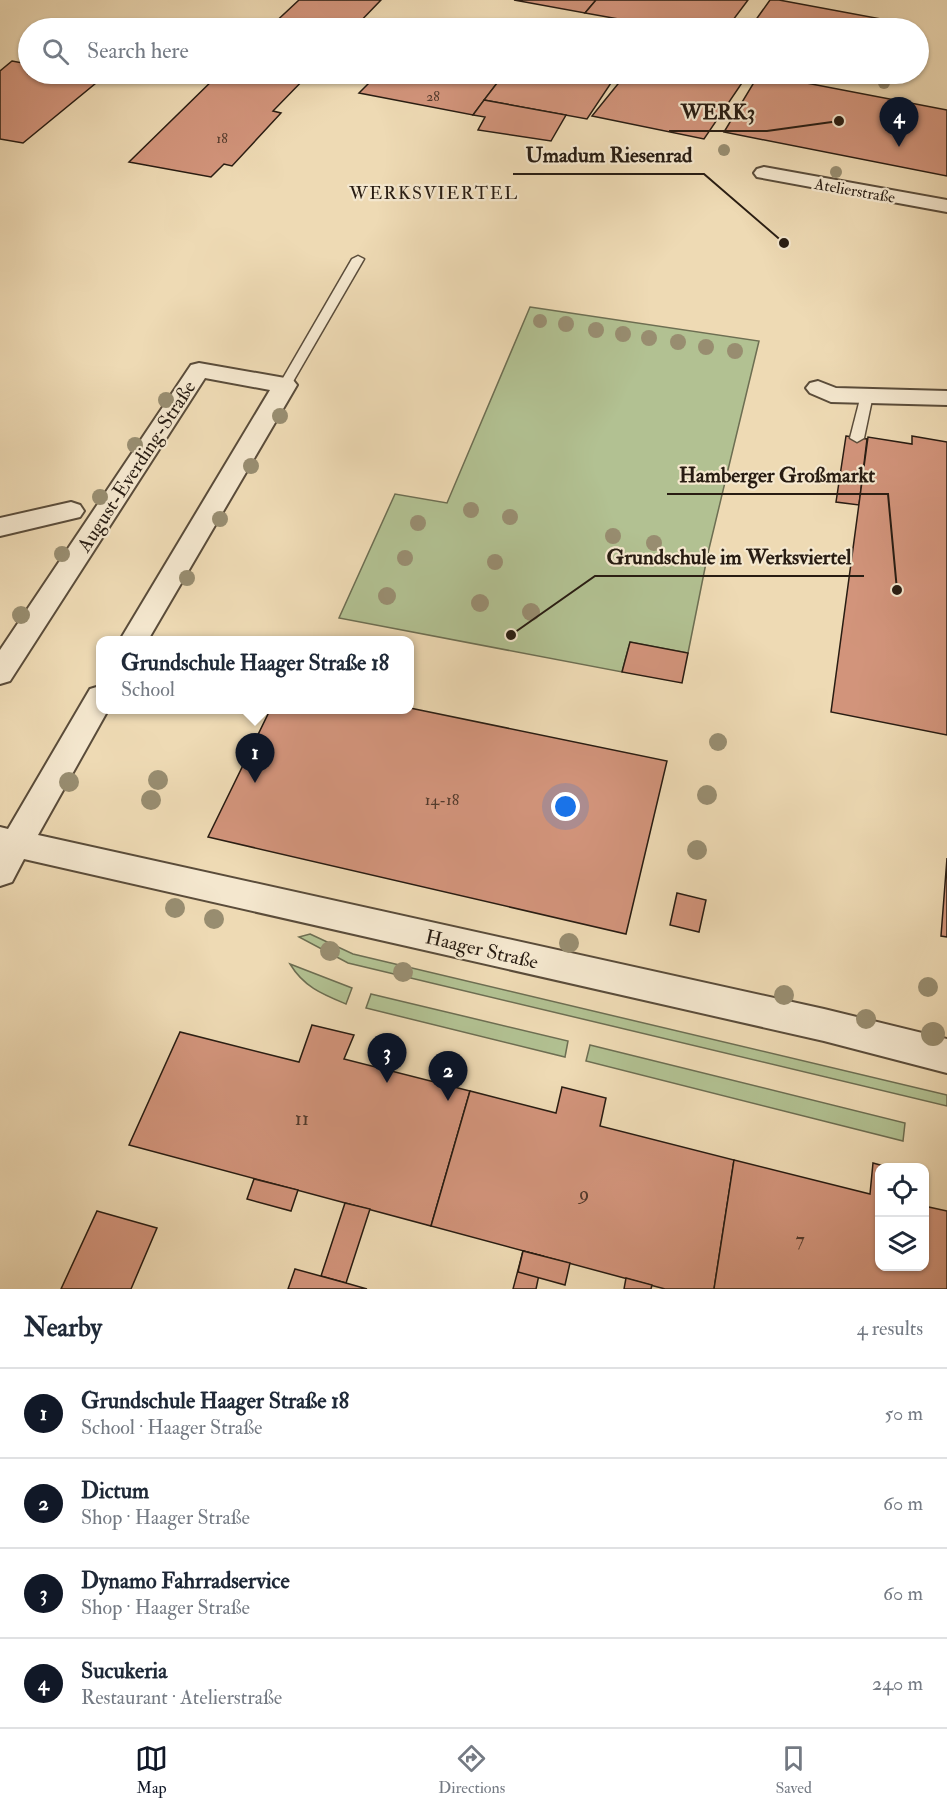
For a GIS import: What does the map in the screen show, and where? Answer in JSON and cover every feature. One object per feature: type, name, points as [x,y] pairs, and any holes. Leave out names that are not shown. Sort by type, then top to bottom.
[{"type":"street","name":"Atelierstraße","points":[[764,173],[947,206]]},
{"type":"street","name":"August-Everding-Straße","points":[[0,673],[199,370],[285,385]]},
{"type":"street","points":[[136,636],[285,385]]},
{"type":"street","points":[[818,388],[831,394],[947,398]]},
{"type":"street","points":[[0,527],[71,512]]},
{"type":"street","points":[[5,852],[96,704]]},
{"type":"street","name":"Haager Straße","points":[[5,852],[824,1025],[947,1056]]},
{"type":"lane","points":[[285,385],[358,259]]},
{"type":"lane","points":[[857,438],[867,395]]},
{"type":"green space","points":[[530,307],[759,341],[708,553],[688,653],[630,642],[622,672],[339,618],[395,494],[447,503]]},
{"type":"green space","points":[[310,934],[353,954],[947,1095],[947,1106],[348,963],[299,937]]},
{"type":"green space","points":[[290,964],[352,988],[346,1004],[321,993],[301,979]]},
{"type":"green space","points":[[371,994],[568,1041],[565,1057],[366,1008]]},
{"type":"green space","points":[[590,1045],[905,1123],[903,1141],[586,1061]]},
{"type":"building","points":[[299,0],[381,0],[364,18],[280,18]]},
{"type":"building","points":[[514,0],[596,0],[585,13]]},
{"type":"building","points":[[596,0],[748,0],[734,18],[613,18],[585,13]]},
{"type":"building","points":[[770,0],[779,0],[876,18],[757,18]]},
{"type":"building","points":[[12,61],[18,62],[18,84],[95,84],[23,143],[0,139],[0,71]]},
{"type":"building","points":[[209,84],[299,84],[273,111],[281,113],[232,166],[224,164],[211,177],[129,162]]},
{"type":"building","points":[[368,84],[496,84],[473,115],[359,93]]},
{"type":"building","points":[[496,84],[610,84],[587,119],[484,100]]},
{"type":"building","points":[[618,84],[741,84],[704,139],[592,116]]},
{"type":"building","points":[[753,84],[811,84],[947,110],[947,176],[724,132]]},
{"type":"building","points":[[484,100],[566,115],[551,141],[478,130],[485,117],[473,115]]},
{"type":"building","points":[[846,436],[867,439],[859,505],[836,502]]},
{"type":"building","points":[[912,436],[947,442],[947,735],[831,712],[868,437],[912,444]]},
{"type":"building","points":[[630,642],[688,653],[682,683],[622,672]]},
{"type":"building","points":[[414,709],[667,761],[626,934],[208,837],[268,714],[414,714]]},
{"type":"building","points":[[947,858],[947,937],[941,936]]},
{"type":"building","points":[[677,893],[706,900],[699,932],[670,925]]},
{"type":"building","points":[[312,1025],[354,1035],[344,1059],[470,1091],[431,1226],[129,1145],[180,1032],[299,1062]]},
{"type":"building","points":[[562,1087],[606,1098],[600,1126],[734,1160],[714,1289],[665,1289],[431,1226],[470,1091],[556,1113]]},
{"type":"building","points":[[734,1160],[870,1194],[873,1163],[875,1164],[875,1271],[929,1271],[929,1207],[947,1211],[947,1289],[714,1289]]},
{"type":"building","points":[[254,1179],[298,1190],[291,1211],[247,1199]]},
{"type":"building","points":[[345,1203],[370,1209],[346,1283],[321,1276]]},
{"type":"building","points":[[97,1211],[157,1228],[131,1289],[61,1289]]},
{"type":"building","points":[[523,1251],[543,1256],[536,1289],[513,1289]]},
{"type":"building","points":[[523,1251],[570,1263],[565,1285],[518,1272]]},
{"type":"building","points":[[295,1269],[346,1283],[367,1289],[288,1289]]},
{"type":"building","points":[[626,1278],[652,1285],[651,1289],[624,1289]]},
{"type":"place","name":"WERK3","points":[[839,121]]},
{"type":"place","name":"Sucukeria","points":[[899,147]]},
{"type":"place","name":"Umadum Riesenrad","points":[[784,243]]},
{"type":"place","name":"Hamberger Großmarkt","points":[[897,590]]},
{"type":"place","name":"Grundschule im Werksviertel","points":[[511,635]]},
{"type":"place","name":"Grundschule Haager Straße 18","points":[[255,783]]},
{"type":"place","name":"Dynamo Fahrradservice","points":[[387,1083]]},
{"type":"place","name":"Dictum","points":[[448,1101]]},
{"type":"district","name":"WERKSVIERTEL","points":[[434,193]]}]
